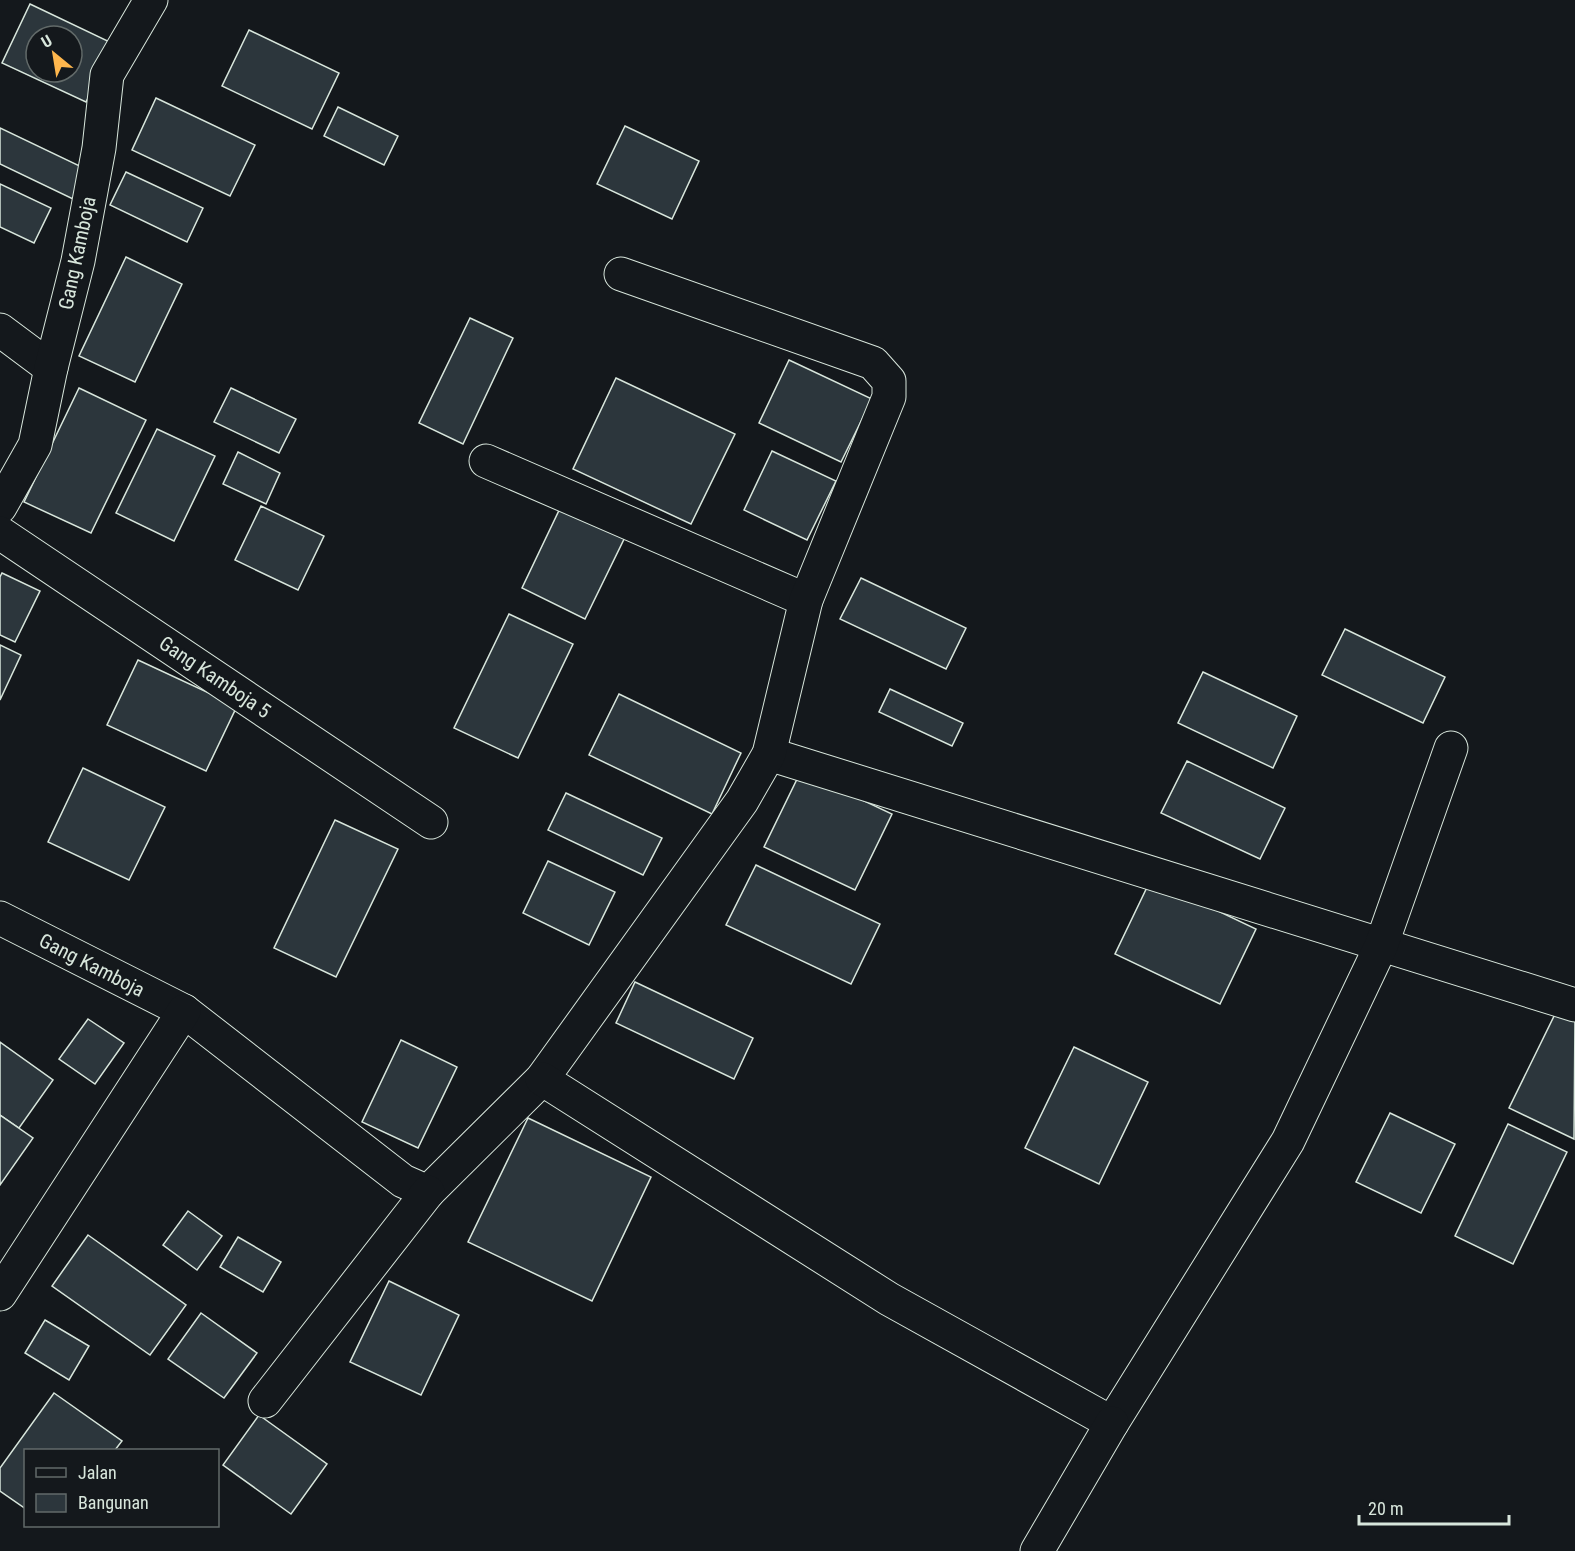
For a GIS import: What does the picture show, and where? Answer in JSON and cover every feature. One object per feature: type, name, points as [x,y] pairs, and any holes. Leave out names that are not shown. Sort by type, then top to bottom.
[{"type":"street","name":"Gang Kamboja","points":[[0,507],[35,445],[82,239],[99,148],[107,75],[151,0]]},
{"type":"street","points":[[265,1401],[428,1192],[542,1078],[742,801],[769,754],[806,600],[889,396],[888,381],[873,363],[621,274]]},
{"type":"street","points":[[0,330],[51,368]]},
{"type":"street","points":[[486,461],[806,600]]},
{"type":"street","name":"Gang Kamboja 5","points":[[0,532],[431,822]]},
{"type":"street","points":[[1037,1551],[1112,1424],[1288,1141],[1381,946],[1451,748]]},
{"type":"street","points":[[769,754],[1575,1005]]},
{"type":"street","name":"Gang Kamboja","points":[[0,918],[184,1011],[402,1181],[428,1192]]},
{"type":"street","points":[[0,1294],[184,1011]]},
{"type":"street","points":[[542,1078],[889,1299],[1112,1424]]},
{"type":"building","points":[[30,4],[72,24],[24,24],[24,73],[2,63]]},
{"type":"building","points":[[84,30],[114,44],[86,102],[47,84],[84,84]]},
{"type":"building","points":[[249,30],[339,73],[312,129],[222,86]]},
{"type":"building","points":[[156,98],[255,145],[230,196],[132,150]]},
{"type":"building","points":[[338,107],[398,136],[384,165],[324,136]]},
{"type":"building","points":[[625,126],[699,161],[672,219],[597,184]]},
{"type":"building","points":[[0,128],[86,169],[73,199],[0,164]]},
{"type":"building","points":[[126,172],[203,208],[187,242],[110,205]]},
{"type":"building","points":[[0,184],[51,208],[34,243],[0,227]]},
{"type":"building","points":[[126,257],[182,284],[135,382],[79,356]]},
{"type":"building","points":[[470,318],[513,338],[463,444],[419,423]]},
{"type":"building","points":[[789,360],[872,399],[841,462],[759,423]]},
{"type":"building","points":[[616,378],[735,434],[691,524],[573,469]]},
{"type":"building","points":[[79,388],[146,420],[91,533],[24,502]]},
{"type":"building","points":[[231,388],[296,419],[279,453],[214,422]]},
{"type":"building","points":[[157,429],[215,456],[174,541],[116,513]]},
{"type":"building","points":[[772,451],[836,481],[807,540],[744,510]]},
{"type":"building","points":[[238,452],[280,473],[266,504],[223,484]]},
{"type":"building","points":[[563,502],[627,533],[585,619],[522,588]]},
{"type":"building","points":[[261,506],[324,536],[298,590],[235,560]]},
{"type":"building","points":[[2,573],[40,591],[15,642],[0,635],[0,577]]},
{"type":"building","points":[[861,578],[966,628],[946,669],[840,619]]},
{"type":"building","points":[[509,614],[573,644],[518,758],[454,728]]},
{"type":"building","points":[[1345,629],[1445,677],[1423,723],[1322,675]]},
{"type":"building","points":[[0,645],[21,655],[0,700]]},
{"type":"building","points":[[138,660],[237,706],[206,771],[107,725]]},
{"type":"building","points":[[1203,672],[1297,716],[1273,768],[1178,723]]},
{"type":"building","points":[[890,689],[963,723],[952,746],[879,712]]},
{"type":"building","points":[[619,694],[741,753],[712,814],[589,755]]},
{"type":"building","points":[[1187,761],[1285,808],[1260,859],[1161,813]]},
{"type":"building","points":[[83,768],[165,807],[129,880],[48,842]]},
{"type":"building","points":[[801,771],[892,814],[855,890],[764,847]]},
{"type":"building","points":[[566,793],[662,838],[643,875],[548,830]]},
{"type":"building","points":[[335,820],[398,849],[336,977],[274,948]]},
{"type":"building","points":[[548,861],[615,892],[589,945],[523,913]]},
{"type":"building","points":[[756,865],[880,924],[851,984],[726,925]]},
{"type":"building","points":[[1151,879],[1256,929],[1220,1004],[1115,954]]},
{"type":"building","points":[[635,982],[753,1038],[734,1079],[616,1023]]},
{"type":"building","points":[[1558,1008],[1575,1016],[1574,1139],[1509,1108]]},
{"type":"building","points":[[88,1019],[124,1043],[95,1084],[59,1059]]},
{"type":"building","points":[[401,1040],[457,1067],[418,1148],[362,1122]]},
{"type":"building","points":[[0,1042],[53,1080],[19,1128],[0,1115]]},
{"type":"building","points":[[1074,1047],[1148,1082],[1099,1184],[1025,1148]]},
{"type":"building","points":[[1390,1113],[1455,1144],[1421,1213],[1356,1182]]},
{"type":"building","points":[[0,1115],[33,1138],[0,1185]]},
{"type":"building","points":[[528,1118],[651,1177],[592,1301],[468,1242]]},
{"type":"building","points":[[1508,1124],[1567,1152],[1513,1264],[1455,1236]]},
{"type":"building","points":[[188,1211],[222,1236],[197,1270],[163,1245]]},
{"type":"building","points":[[88,1235],[186,1305],[150,1355],[52,1286]]},
{"type":"building","points":[[238,1237],[281,1262],[263,1292],[220,1267]]},
{"type":"building","points":[[389,1281],[459,1315],[421,1395],[350,1362]]},
{"type":"building","points":[[201,1313],[257,1353],[224,1398],[168,1359]]},
{"type":"building","points":[[45,1320],[89,1346],[69,1380],[25,1353]]},
{"type":"building","points":[[54,1393],[122,1441],[116,1449],[24,1449],[24,1508],[0,1491],[0,1468]]},
{"type":"building","points":[[259,1415],[327,1464],[291,1514],[223,1465]]}]
